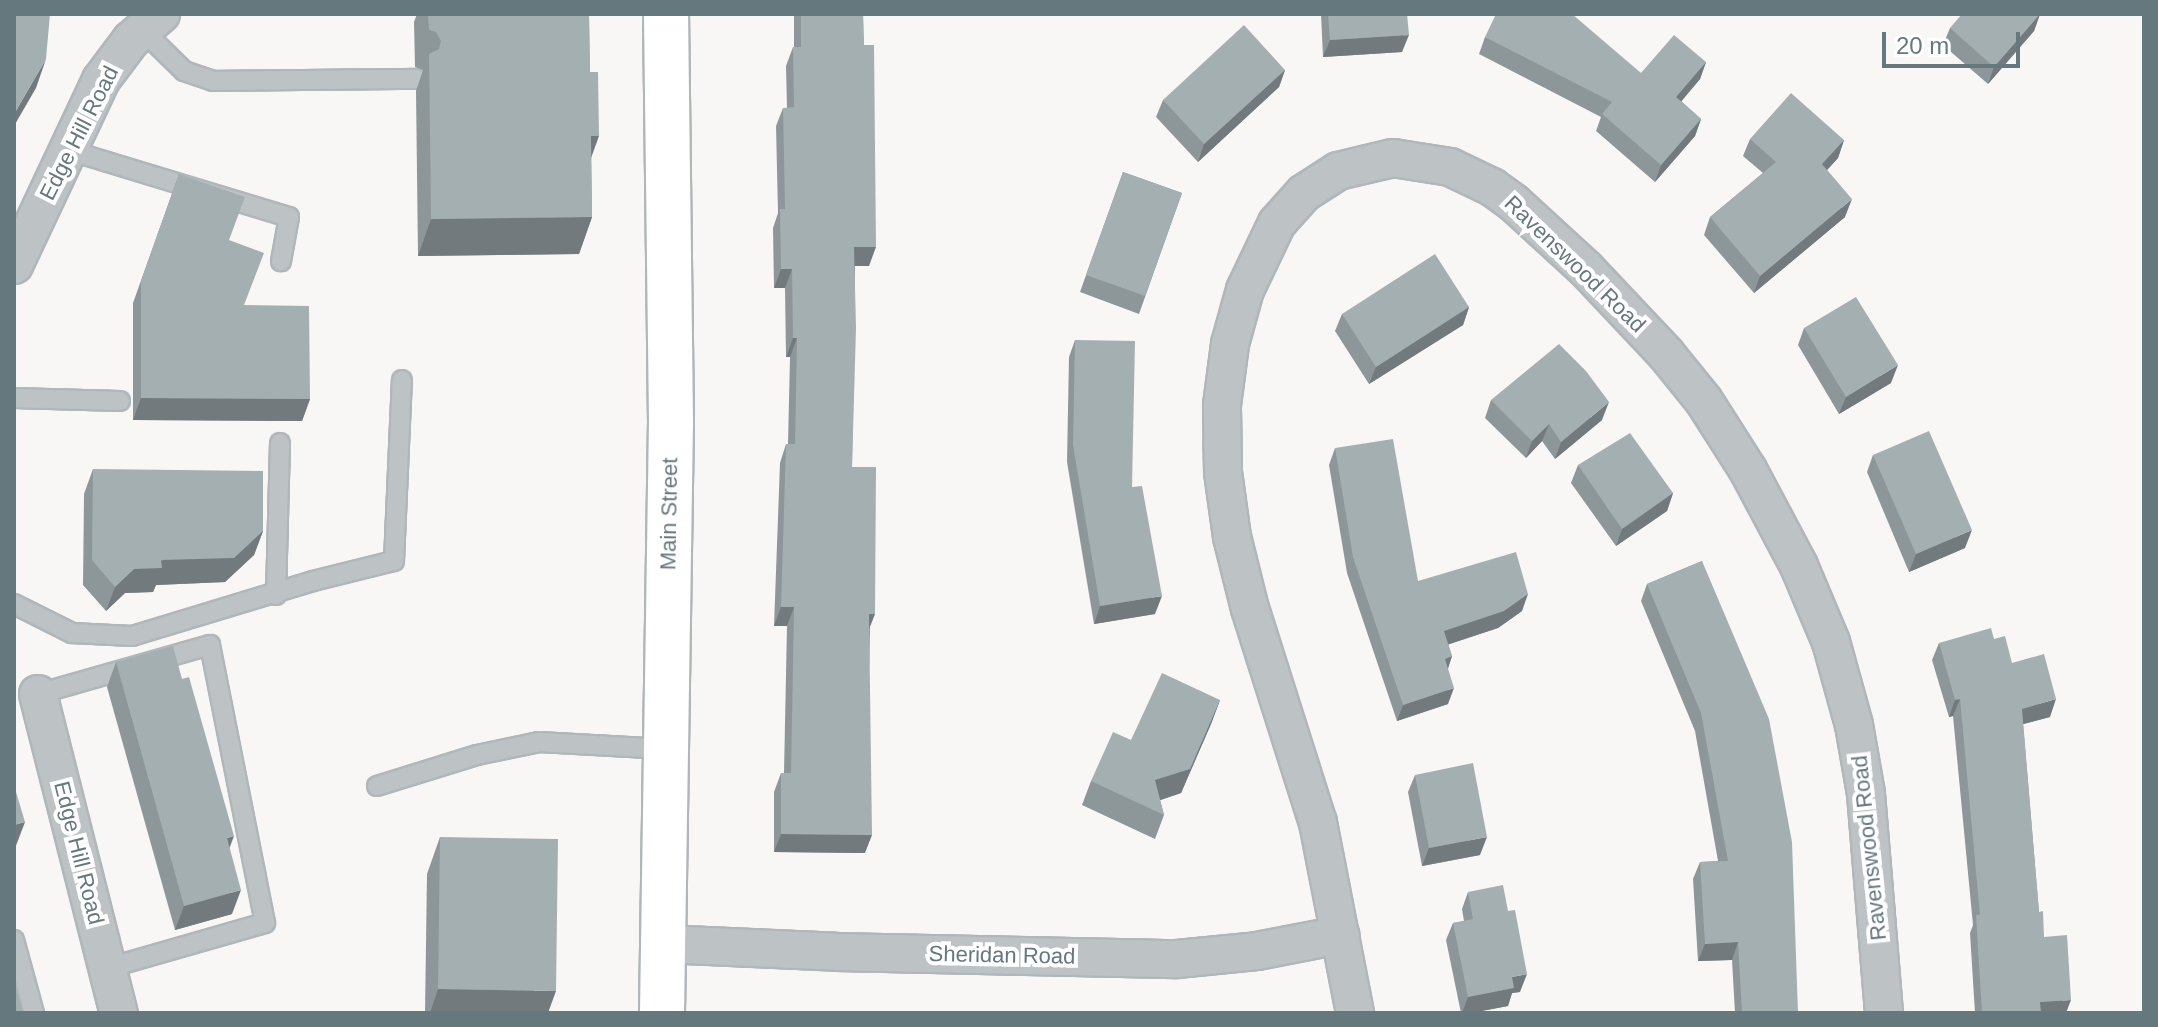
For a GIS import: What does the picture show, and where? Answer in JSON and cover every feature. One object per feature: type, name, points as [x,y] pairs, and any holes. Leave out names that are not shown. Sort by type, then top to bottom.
[{"type":"main road","name":"Main Street","points":[[662,1013],[671,422],[666,14]]},
{"type":"street","name":"Edge Hill Road","points":[[14,265],[101,80],[145,19]]},
{"type":"street","name":"Ravenswood Road","points":[[1355,1013],[1304,770],[1250,609],[1232,537],[1223,472],[1222,405],[1230,344],[1245,290],[1277,223],[1304,193],[1338,171],[1377,160],[1411,158],[1432,161],[1471,176],[1514,203],[1549,234],[1624,307],[1666,354],[1704,401],[1748,470],[1799,566],[1826,629],[1854,725],[1869,821],[1884,1013]]},
{"type":"street","name":"Edge Hill Road","points":[[38,694],[119,1013]]},
{"type":"street","name":"Sheridan Road","points":[[663,944],[836,952],[1177,959],[1257,951],[1340,935]]},
{"type":"lane","points":[[145,19],[184,71],[213,81],[416,79]]},
{"type":"lane","points":[[68,150],[289,217],[281,261]]},
{"type":"lane","points":[[14,604],[72,633],[120,637],[143,634],[313,581],[394,561],[402,380]]},
{"type":"lane","points":[[14,398],[120,401]]},
{"type":"lane","points":[[276,595],[280,443]]},
{"type":"lane","points":[[38,694],[210,645],[265,923],[108,968]]},
{"type":"lane","points":[[377,786],[477,755],[539,742],[666,749]]},
{"type":"lane","points":[[14,940],[34,1013]]},
{"type":"building","points":[[14,14],[50,14],[46,59],[14,114]]},
{"type":"building","points":[[428,14],[589,14],[590,72],[598,72],[599,136],[591,136],[592,217],[431,219],[429,54],[439,49],[441,41],[436,32],[429,30]]},
{"type":"building","points":[[801,14],[863,14],[864,45],[874,45],[876,247],[854,247],[856,328],[852,467],[876,467],[875,614],[869,614],[872,835],[781,834],[781,773],[791,773],[794,607],[781,607],[786,444],[795,444],[797,338],[793,338],[792,269],[781,269],[780,209],[785,209],[783,108],[794,107],[793,47],[801,47]]},
{"type":"building","points":[[1328,14],[1407,14],[1409,35],[1330,40]]},
{"type":"building","points":[[1496,14],[1572,14],[1641,73],[1674,35],[1706,62],[1676,97],[1701,119],[1661,165],[1602,114],[1612,102],[1485,37]]},
{"type":"building","points":[[1962,14],[2040,14],[1994,67],[1950,28]]},
{"type":"building","points":[[1244,25],[1285,70],[1204,144],[1163,100]]},
{"type":"building","points":[[1791,93],[1844,140],[1822,164],[1852,199],[1760,276],[1710,217],[1776,162],[1750,139]]},
{"type":"building","points":[[1123,172],[1182,193],[1145,296],[1086,275]]},
{"type":"building","points":[[179,174],[245,197],[229,240],[264,253],[244,305],[309,306],[310,399],[141,398],[141,281]]},
{"type":"building","points":[[1435,254],[1469,307],[1376,367],[1342,314]]},
{"type":"building","points":[[1856,297],[1898,365],[1846,397],[1804,328]]},
{"type":"building","points":[[1075,340],[1135,341],[1132,487],[1142,486],[1162,596],[1100,606],[1073,445]]},
{"type":"building","points":[[1559,344],[1586,371],[1609,402],[1561,442],[1549,424],[1532,441],[1491,400]]},
{"type":"building","points":[[1929,431],[1972,530],[1916,554],[1873,455]]},
{"type":"building","points":[[1630,433],[1673,493],[1622,529],[1578,465]]},
{"type":"building","points":[[1393,439],[1418,581],[1516,552],[1528,594],[1504,611],[1444,631],[1452,656],[1445,659],[1454,688],[1403,705],[1353,557],[1335,448]]},
{"type":"building","points":[[93,469],[263,471],[263,531],[234,558],[161,560],[162,568],[134,569],[115,587],[92,560]]},
{"type":"building","points":[[1702,561],[1769,719],[1792,842],[1798,1013],[1742,1013],[1738,942],[1705,944],[1700,862],[1728,861],[1701,713],[1647,584]]},
{"type":"building","points":[[1991,628],[1994,639],[2005,636],[2012,663],[2044,654],[2056,699],[2022,709],[2039,912],[2043,911],[2044,937],[2067,935],[2071,1000],[2040,1002],[2041,1013],[1982,1013],[1976,915],[1980,915],[1960,699],[1955,700],[1939,643]]},
{"type":"building","points":[[173,646],[182,679],[189,677],[234,836],[227,838],[241,890],[184,906],[116,662]]},
{"type":"building","points":[[1162,673],[1220,700],[1190,769],[1155,780],[1164,815],[1091,781],[1113,732],[1131,740]]},
{"type":"building","points":[[1473,763],[1487,837],[1429,848],[1415,775]]},
{"type":"building","points":[[14,785],[25,822],[14,825]]},
{"type":"building","points":[[440,837],[558,839],[556,991],[438,989]]},
{"type":"building","points":[[1503,885],[1508,911],[1515,910],[1527,974],[1512,977],[1514,988],[1468,997],[1453,923],[1473,919],[1468,892]]},
{"type":"building","points":[[14,981],[23,1013],[14,1013]]}]
